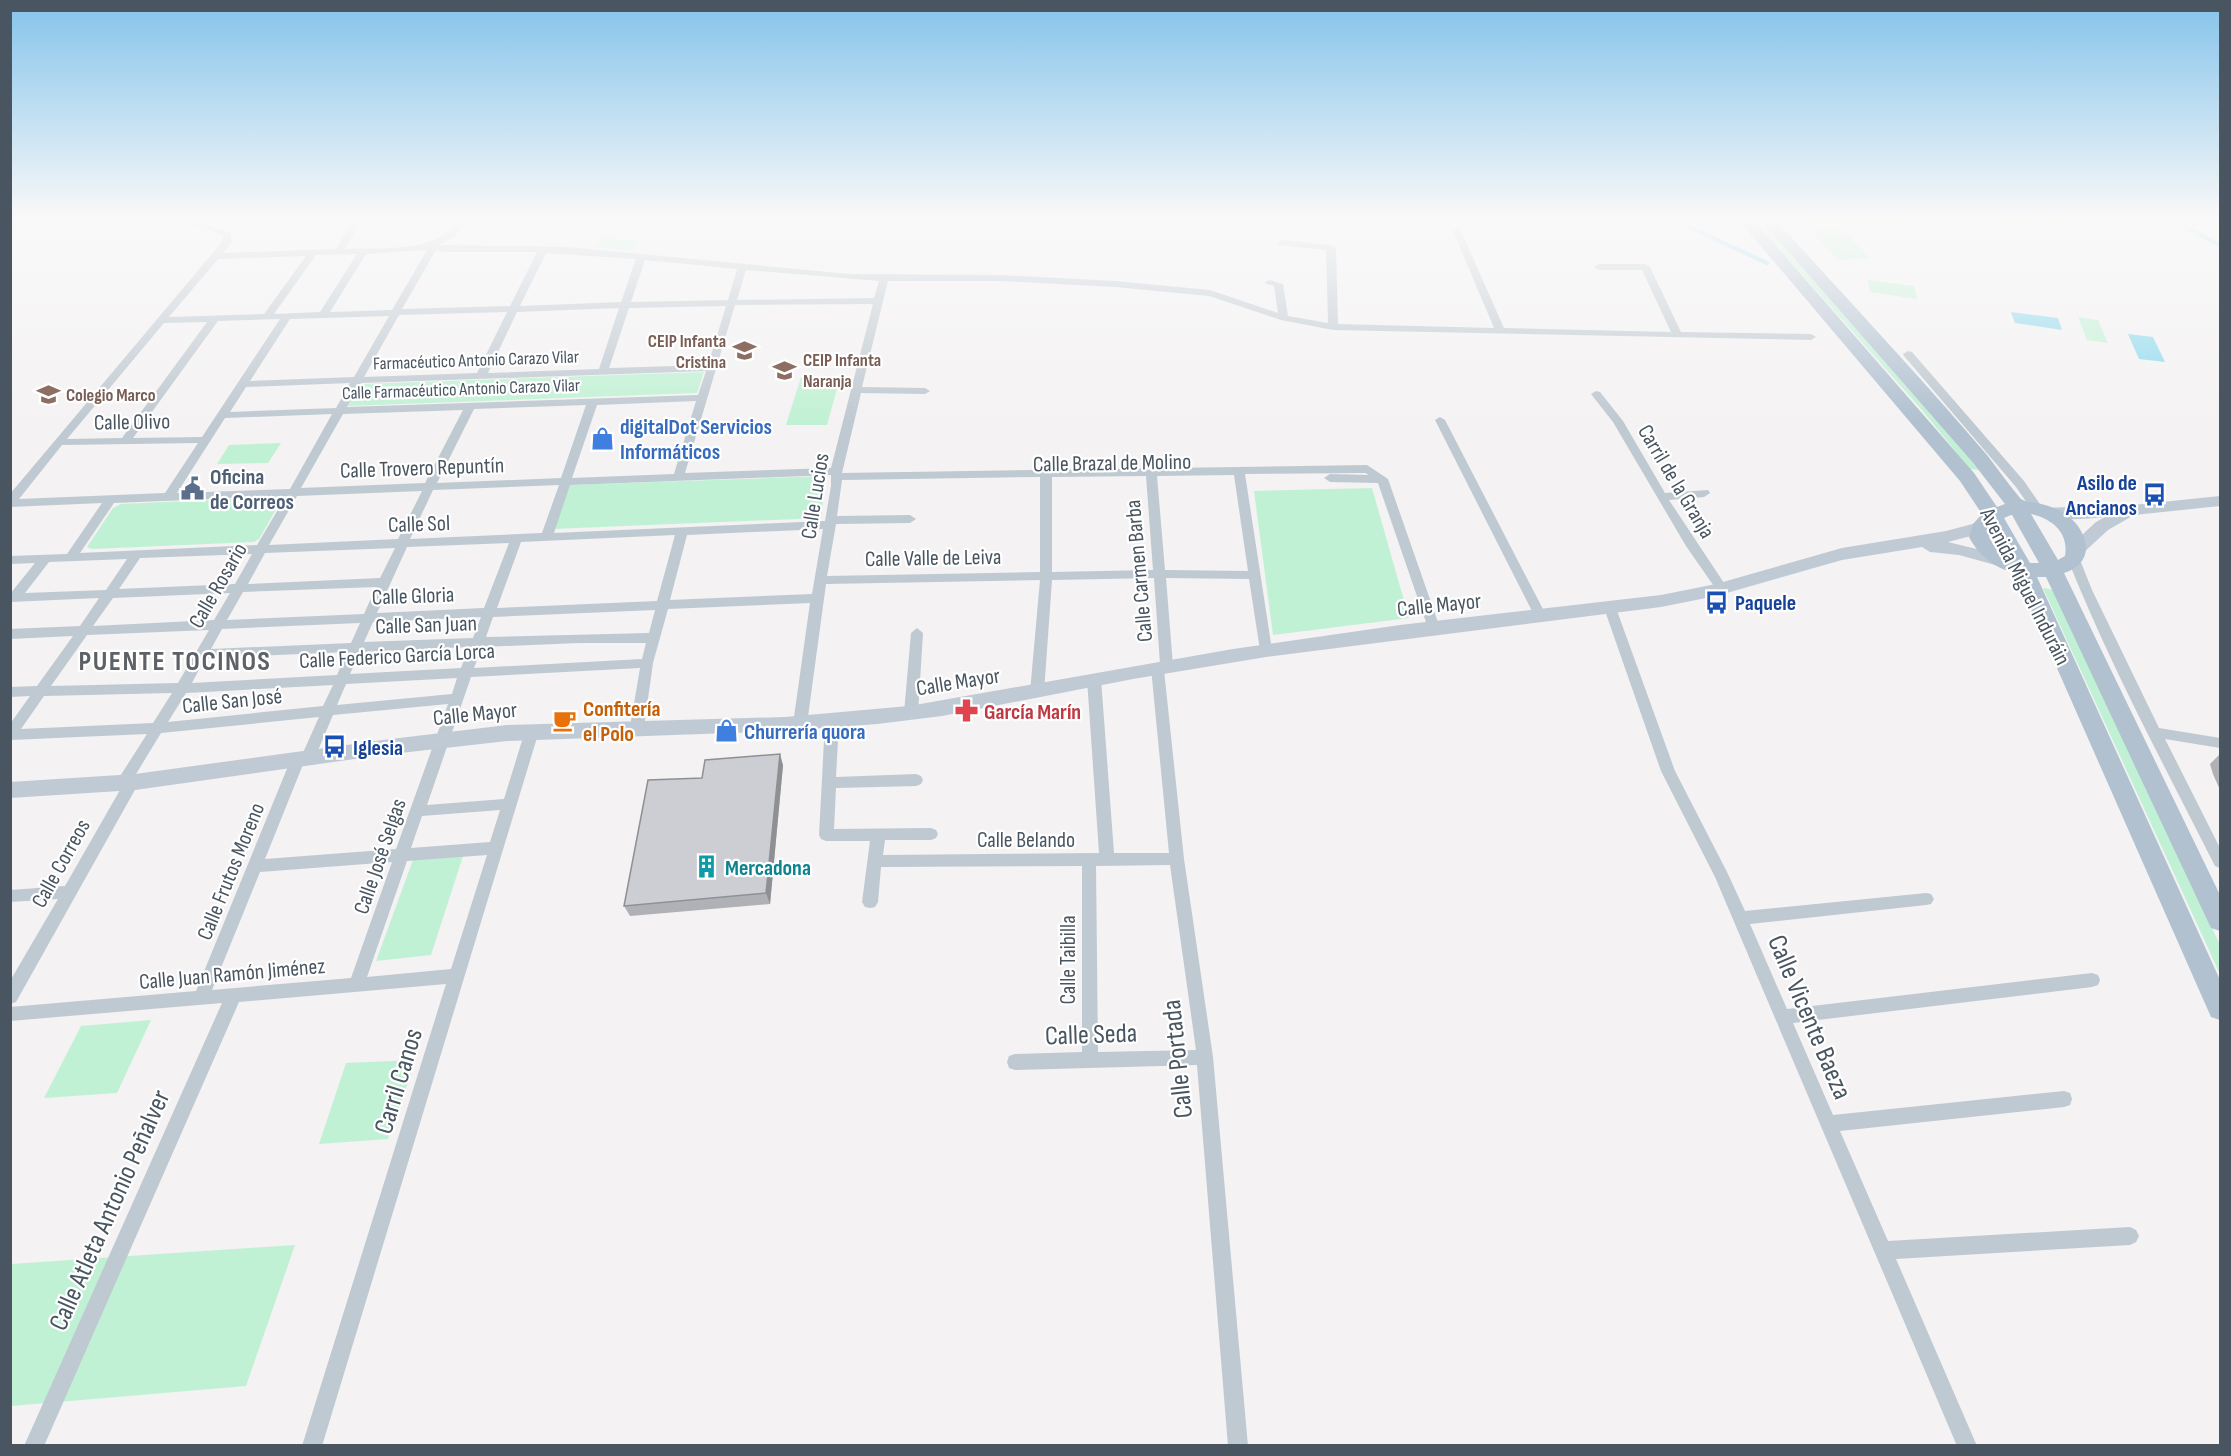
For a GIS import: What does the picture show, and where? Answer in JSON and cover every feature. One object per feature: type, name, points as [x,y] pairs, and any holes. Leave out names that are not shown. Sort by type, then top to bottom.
[{"type":"main road","name":"Avenida Miguel Induráin","points":[[1803,286],[1946,452],[1987,522],[2022,567],[2220,1008]]},
{"type":"main road","name":"Avenida Miguel Induráin","points":[[1826,286],[1981,460],[2017,507],[2052,568],[2220,920]]},
{"type":"main road","points":[[2133,510],[2102,526],[2064,566],[2022,567],[1999,560],[1985,550],[1979,537],[1987,522],[2017,507],[2072,514],[2220,501]]},
{"type":"main road","points":[[2043,511],[2059,518],[2072,530],[2076,539],[2075,555]]},
{"type":"main road","name":"Calle Mayor","points":[[10,790],[126,784],[303,758],[532,731],[800,724],[910,713],[1266,650],[1434,628],[1610,609],[1722,589],[1842,554],[1903,544],[1987,522]]},
{"type":"main road","name":"Calle Mayor","points":[[1903,544],[1949,548],[1999,560]]},
{"type":"street","points":[[11,503],[59,442],[192,286]]},
{"type":"street","points":[[267,316],[289,286]]},
{"type":"street","points":[[323,315],[341,286]]},
{"type":"street","name":"Calle Rosario","points":[[126,784],[262,550],[409,286]]},
{"type":"street","points":[[481,376],[525,286]]},
{"type":"street","points":[[603,372],[631,286]]},
{"type":"street","points":[[680,476],[736,286]]},
{"type":"street","name":"Calle Lucios","points":[[800,724],[816,598],[836,478],[882,286]]},
{"type":"street","points":[[1132,286],[1210,293],[1284,318],[1333,327],[1811,337]]},
{"type":"street","points":[[1278,286],[1284,318]]},
{"type":"street","points":[[1332,286],[1333,327]]},
{"type":"street","points":[[1481,286],[1501,332]]},
{"type":"street","points":[[1654,286],[1677,335]]},
{"type":"street","points":[[164,320],[625,305],[879,301]]},
{"type":"street","name":"Calle Olivo","points":[[169,496],[287,316]]},
{"type":"street","points":[[125,441],[214,318]]},
{"type":"street","points":[[1908,354],[2043,511]]},
{"type":"street","name":"Farmacéutico Antonio Carazo Vilar","points":[[243,384],[710,368]]},
{"type":"street","points":[[856,390],[925,391]]},
{"type":"street","name":"Carril de la Granja","points":[[1596,394],[1618,421],[1662,497],[1722,589]]},
{"type":"street","name":"Calle Farmacéutico Antonio Carazo Vilar","points":[[222,415],[702,398]]},
{"type":"street","points":[[547,536],[593,401]]},
{"type":"street","name":"Calle Frutos Moreno","points":[[201,998],[255,866],[303,758],[328,711],[367,618],[428,486],[470,406]]},
{"type":"street","points":[[1440,420],[1541,617]]},
{"type":"street","name":"Calle Olivo","points":[[59,442],[206,440]]},
{"type":"street","points":[[1240,474],[1266,650]]},
{"type":"street","name":"Calle Brazal de Molino","points":[[836,478],[1046,478],[1240,474],[1373,479],[1385,487],[1434,628]]},
{"type":"street","name":"Calle Trovero Repuntín","points":[[11,503],[680,476],[836,478]]},
{"type":"street","name":"Calle Carmen Barba","points":[[1151,476],[1160,574],[1162,667]]},
{"type":"street","points":[[1037,692],[1046,576],[1046,478]]},
{"type":"street","points":[[1662,497],[1704,493]]},
{"type":"street","points":[[71,558],[111,498]]},
{"type":"street","name":"Calle Sol","points":[[10,560],[682,532],[910,519]]},
{"type":"street","points":[[637,727],[647,663],[682,532]]},
{"type":"street","name":"Calle José Selgas","points":[[356,985],[466,672],[517,538]]},
{"type":"street","points":[[11,735],[137,554]]},
{"type":"street","points":[[2075,555],[2135,693],[2220,862]]},
{"type":"street","points":[[13,598],[45,558]]},
{"type":"street","name":"Calle Valle de Leiva","points":[[820,580],[1160,574],[1255,575]]},
{"type":"street","points":[[13,598],[384,582]]},
{"type":"street","name":"Calle Gloria","points":[[10,634],[816,598]]},
{"type":"street","name":"Calle Vicente Baeza","points":[[1610,609],[1668,771],[1722,876],[1967,1446]]},
{"type":"street","points":[[910,713],[917,633]]},
{"type":"street","name":"Calle San Juan","points":[[201,654],[477,642],[653,638]]},
{"type":"street","name":"Calle Federico García Lorca","points":[[10,692],[182,688],[647,663]]},
{"type":"street","name":"Calle Portada","points":[[1162,667],[1177,859],[1205,1057],[1238,1446]]},
{"type":"street","points":[[1094,679],[1107,860]]},
{"type":"street","name":"Calle San José","points":[[11,735],[157,729],[457,698]]},
{"type":"street","points":[[832,722],[826,835],[931,834]]},
{"type":"street","name":"Carril Canos","points":[[312,1446],[532,731]]},
{"type":"street","points":[[2157,733],[2220,743]]},
{"type":"street","points":[[829,783],[916,780]]},
{"type":"street","name":"Calle Correos","points":[[10,997],[126,784]]},
{"type":"street","points":[[417,811],[509,804]]},
{"type":"street","points":[[870,902],[878,834]]},
{"type":"street","points":[[255,866],[496,848]]},
{"type":"street","name":"Calle Belando","points":[[875,861],[1177,859]]},
{"type":"street","name":"Calle Taibilla","points":[[1089,860],[1090,1060]]},
{"type":"street","points":[[10,896],[69,892]]},
{"type":"street","points":[[1740,918],[1926,899]]},
{"type":"street","name":"Calle Juan Ramón Jiménez","points":[[10,1014],[457,976]]},
{"type":"street","points":[[1782,1017],[2092,980]]},
{"type":"street","name":"Calle Atleta Antonio Peñalver","points":[[34,1446],[234,996]]},
{"type":"street","name":"Calle Seda","points":[[1015,1062],[1205,1057]]},
{"type":"street","points":[[1829,1124],[2064,1098]]},
{"type":"street","points":[[1882,1251],[2130,1236]]},
{"type":"green space","points":[[1812,286],[1818,286],[1979,470],[1970,469],[1922,410]]},
{"type":"green space","points":[[1869,286],[1914,286],[1917,299],[1870,292]]},
{"type":"green space","points":[[2078,317],[2098,320],[2108,343],[2087,340]]},
{"type":"green space","points":[[704,372],[697,393],[348,406],[361,384]]},
{"type":"green space","points":[[801,377],[840,378],[827,425],[786,425]]},
{"type":"green space","points":[[281,443],[268,463],[217,464],[229,445]]},
{"type":"green space","points":[[826,476],[821,518],[553,529],[568,485]]},
{"type":"green space","points":[[1372,488],[1409,618],[1273,635],[1254,491]]},
{"type":"green space","points":[[280,497],[282,499],[259,539],[254,542],[92,549],[87,547],[113,508],[121,504]]},
{"type":"green space","points":[[2043,588],[2054,590],[2220,945],[2220,974]]},
{"type":"green space","points":[[463,856],[431,955],[376,961],[413,860]]},
{"type":"green space","points":[[151,1020],[117,1093],[44,1098],[81,1026]]},
{"type":"green space","points":[[416,1060],[388,1139],[319,1144],[346,1063]]},
{"type":"green space","points":[[295,1245],[246,1386],[11,1406],[11,1264]]},
{"type":"water","points":[[2011,312],[2058,318],[2062,330],[2015,323]]},
{"type":"water","points":[[2128,334],[2153,337],[2165,362],[2139,359]]},
{"type":"building","name":"Mercadona","points":[[780,754],[766,893],[624,906],[648,780],[702,778],[705,760]]},
{"type":"place","name":"CEIP Infanta Cristina","points":[[744,351]]},
{"type":"place","name":"CEIP Infanta Naranja","points":[[785,370]]},
{"type":"place","name":"Colegio Marco","points":[[48,395]]},
{"type":"place","name":"digitalDot Servicios Informáticos","points":[[602,439]]},
{"type":"place","name":"Oficina de Correos","points":[[192,489]]},
{"type":"place","name":"Asilo de Ancianos","points":[[2155,495]]},
{"type":"place","name":"Paquele","points":[[1717,602]]},
{"type":"place","name":"García Marín","points":[[966,711]]},
{"type":"place","name":"Confitería el Polo","points":[[565,721]]},
{"type":"place","name":"Churrería quora","points":[[726,731]]},
{"type":"place","name":"Iglesia","points":[[335,747]]},
{"type":"place","name":"Mercadona","points":[[707,867]]},
{"type":"district","name":"PUENTE TOCINOS","points":[[175,660]]}]
